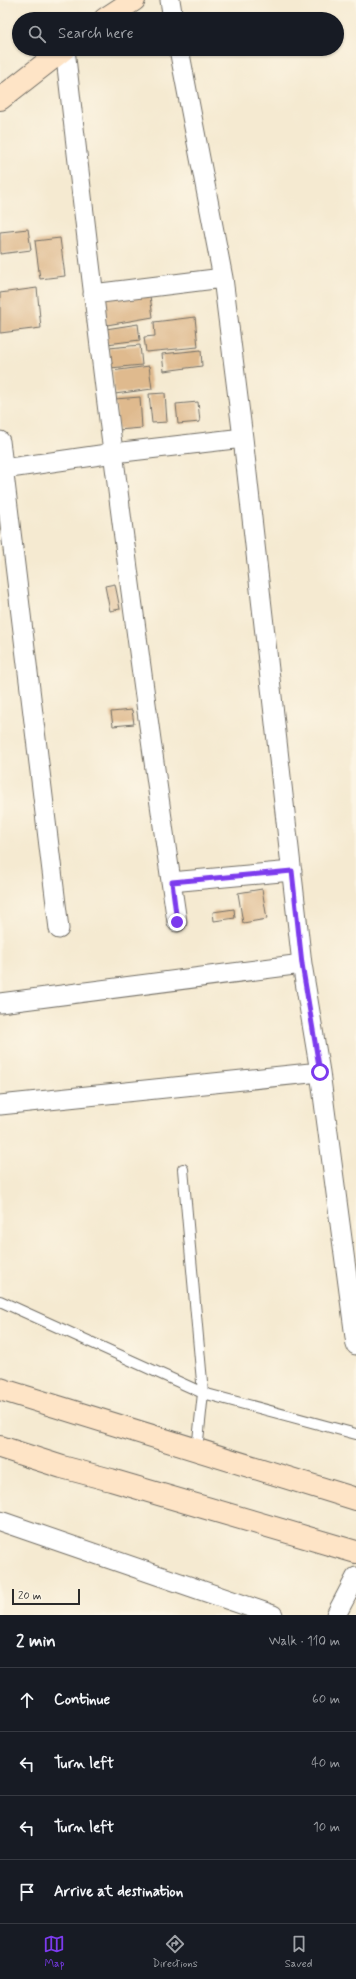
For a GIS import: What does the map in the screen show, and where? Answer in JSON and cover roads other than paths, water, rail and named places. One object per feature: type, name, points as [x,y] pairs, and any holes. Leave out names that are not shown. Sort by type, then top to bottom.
[{"type":"street","points":[[116,12],[134,0]]},
{"type":"street","points":[[170,0],[172,12]]},
{"type":"street","points":[[0,99],[56,56]]},
{"type":"street","points":[[66,56],[93,294],[150,733],[177,922]]},
{"type":"street","points":[[180,56],[223,278],[243,438],[302,964],[320,1072],[356,1345]]},
{"type":"street","points":[[93,294],[223,278]]},
{"type":"street","points":[[4,470],[114,453],[243,438]]},
{"type":"street","points":[[0,441],[59,929]]},
{"type":"street","points":[[172,882],[292,871]]},
{"type":"street","points":[[0,1003],[302,964]]},
{"type":"street","points":[[0,1105],[320,1072]]},
{"type":"street","points":[[0,1390],[356,1499]]},
{"type":"street","points":[[0,1447],[62,1467],[356,1552]]},
{"type":"street","points":[[0,1521],[273,1615]]},
{"type":"street","points":[[336,1615],[356,1577]]},
{"type":"lane","points":[[183,1169],[203,1393],[197,1450]]},
{"type":"lane","points":[[0,1301],[203,1393],[356,1434]]}]
